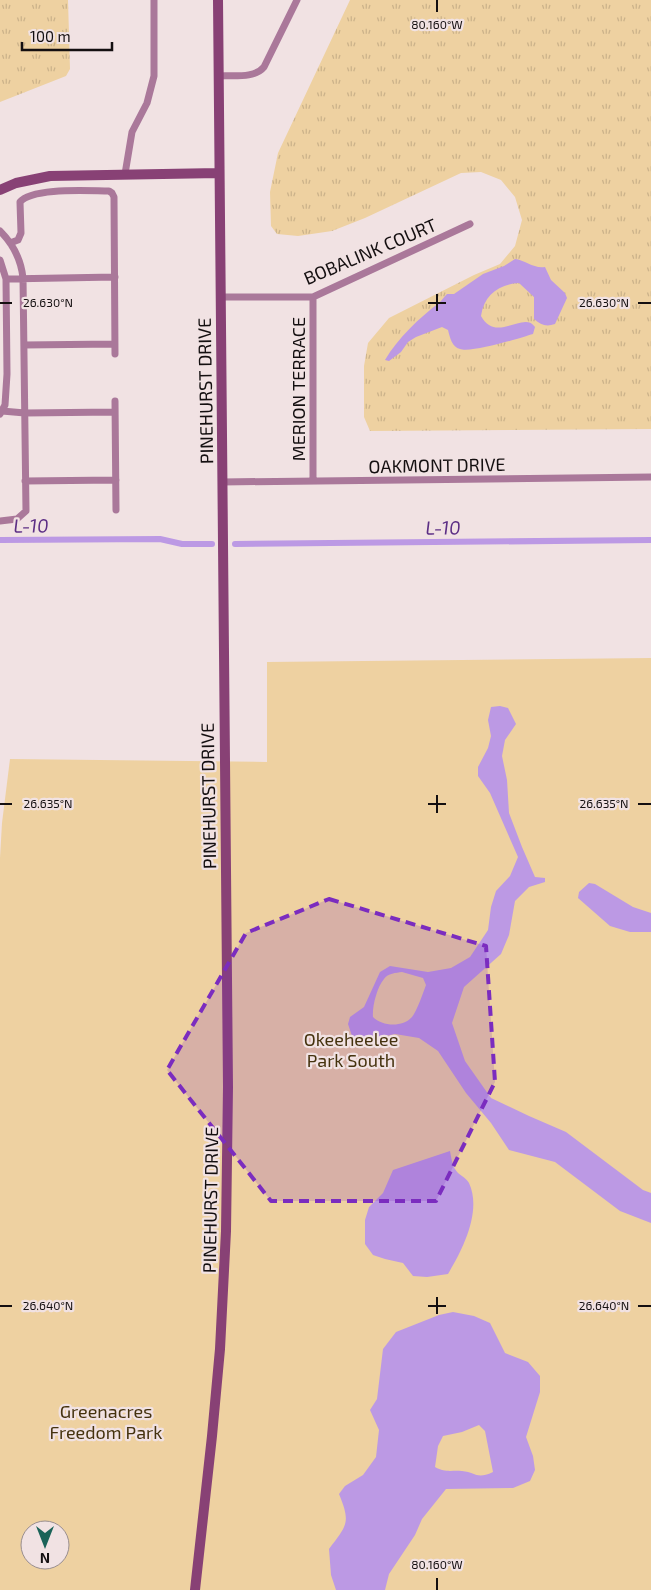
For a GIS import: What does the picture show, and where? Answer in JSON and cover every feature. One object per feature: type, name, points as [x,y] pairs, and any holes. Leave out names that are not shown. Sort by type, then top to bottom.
[{"type":"street","points":[[124,174],[132,132],[147,103],[154,76],[154,0]]},
{"type":"street","name":"PINEHURST DRIVE","points":[[195,1590],[219,1372],[226,1231],[228,1077],[218,0]]},
{"type":"street","points":[[218,76],[260,72],[298,0]]},
{"type":"street","points":[[0,190],[33,178],[50,176],[219,173]]},
{"type":"street","points":[[10,243],[18,240],[20,233],[20,202],[24,198],[46,192],[109,191],[112,193],[114,197],[116,354]]},
{"type":"street","name":"BOBALINK COURT","points":[[220,297],[313,296],[470,224]]},
{"type":"street","points":[[0,229],[20,262],[23,278],[26,510],[17,519],[0,521]]},
{"type":"street","points":[[0,260],[6,279],[7,391],[5,405],[1,412],[115,412]]},
{"type":"street","points":[[6,279],[115,277]]},
{"type":"street","name":"MERION TERRACE","points":[[313,296],[313,481]]},
{"type":"street","points":[[24,346],[115,344]]},
{"type":"street","points":[[115,400],[116,510]]},
{"type":"street","name":"OAKMONT DRIVE","points":[[222,482],[651,477]]},
{"type":"street","points":[[25,480],[116,480]]},
{"type":"highlighted area","points":[[329,899],[486,946],[495,1082],[436,1201],[271,1201],[167,1070],[246,933]]},
{"type":"green space","points":[[0,0],[68,0],[70,69],[66,76],[0,102]]},
{"type":"green space","points":[[350,0],[651,0],[651,429],[370,431],[364,417],[364,366],[368,343],[389,318],[500,264],[515,246],[522,220],[515,197],[501,180],[481,172],[461,173],[365,218],[332,231],[298,236],[277,234],[271,226],[270,192],[278,153]]},
{"type":"green space","name":"Okeeheelee Park South","points":[[651,658],[651,1590],[0,1590],[0,858],[2,823],[10,759],[267,762],[267,662]]},
{"type":"shaded area","points":[[515,259],[537,267],[545,267],[551,280],[565,293],[567,298],[555,324],[544,325],[534,319],[534,297],[519,283],[512,284],[499,288],[489,297],[485,302],[481,316],[487,324],[494,327],[524,322],[530,323],[535,327],[533,334],[466,350],[455,346],[448,330],[442,327],[416,337],[408,342],[401,352],[389,361],[385,360],[409,329],[447,294],[454,294],[483,274],[504,266]]},
{"type":"shaded area","points":[[500,706],[508,708],[516,724],[505,740],[502,756],[507,780],[509,813],[535,877],[545,878],[545,882],[529,887],[515,901],[509,935],[501,954],[464,987],[452,1023],[465,1061],[491,1098],[566,1132],[643,1190],[651,1193],[651,1223],[620,1211],[555,1162],[509,1150],[491,1123],[466,1093],[438,1051],[419,1038],[395,1034],[361,1041],[352,1036],[348,1024],[350,1017],[364,1007],[380,972],[390,966],[428,972],[451,968],[470,957],[488,930],[491,907],[496,891],[510,876],[518,857],[490,793],[478,776],[478,767],[488,748],[491,736],[488,720],[491,707]],"holes":[[[402,972],[423,978],[426,985],[416,1011],[408,1021],[398,1024],[387,1024],[373,1017],[377,992],[386,977]]]},
{"type":"shaded area","points":[[589,883],[595,884],[633,907],[651,913],[651,932],[630,932],[610,926],[578,898],[579,892]]},
{"type":"shaded area","points":[[450,1151],[455,1169],[468,1181],[472,1194],[472,1218],[469,1230],[465,1242],[448,1274],[427,1277],[413,1276],[403,1263],[373,1255],[365,1244],[365,1220],[369,1207],[383,1193],[393,1170]]},
{"type":"shaded area","points":[[453,1312],[474,1316],[490,1323],[505,1353],[528,1362],[540,1376],[540,1392],[526,1437],[533,1456],[535,1470],[530,1481],[513,1488],[446,1489],[422,1519],[415,1535],[389,1574],[385,1590],[336,1590],[331,1575],[329,1549],[343,1529],[346,1518],[339,1494],[345,1486],[363,1475],[376,1457],[379,1430],[370,1410],[377,1399],[383,1349],[396,1332],[439,1315]],"holes":[[[479,1425],[485,1431],[493,1472],[479,1475],[467,1472],[445,1471],[435,1467],[438,1446],[443,1436],[462,1432]]]},
{"type":"waterway","name":"L-10","points":[[0,540],[160,539],[182,544],[212,544]]},
{"type":"waterway","name":"L-10","points":[[235,544],[651,540]]},
{"type":"park label","name":"Greenacres Freedom Park","points":[[106,1421]]}]
